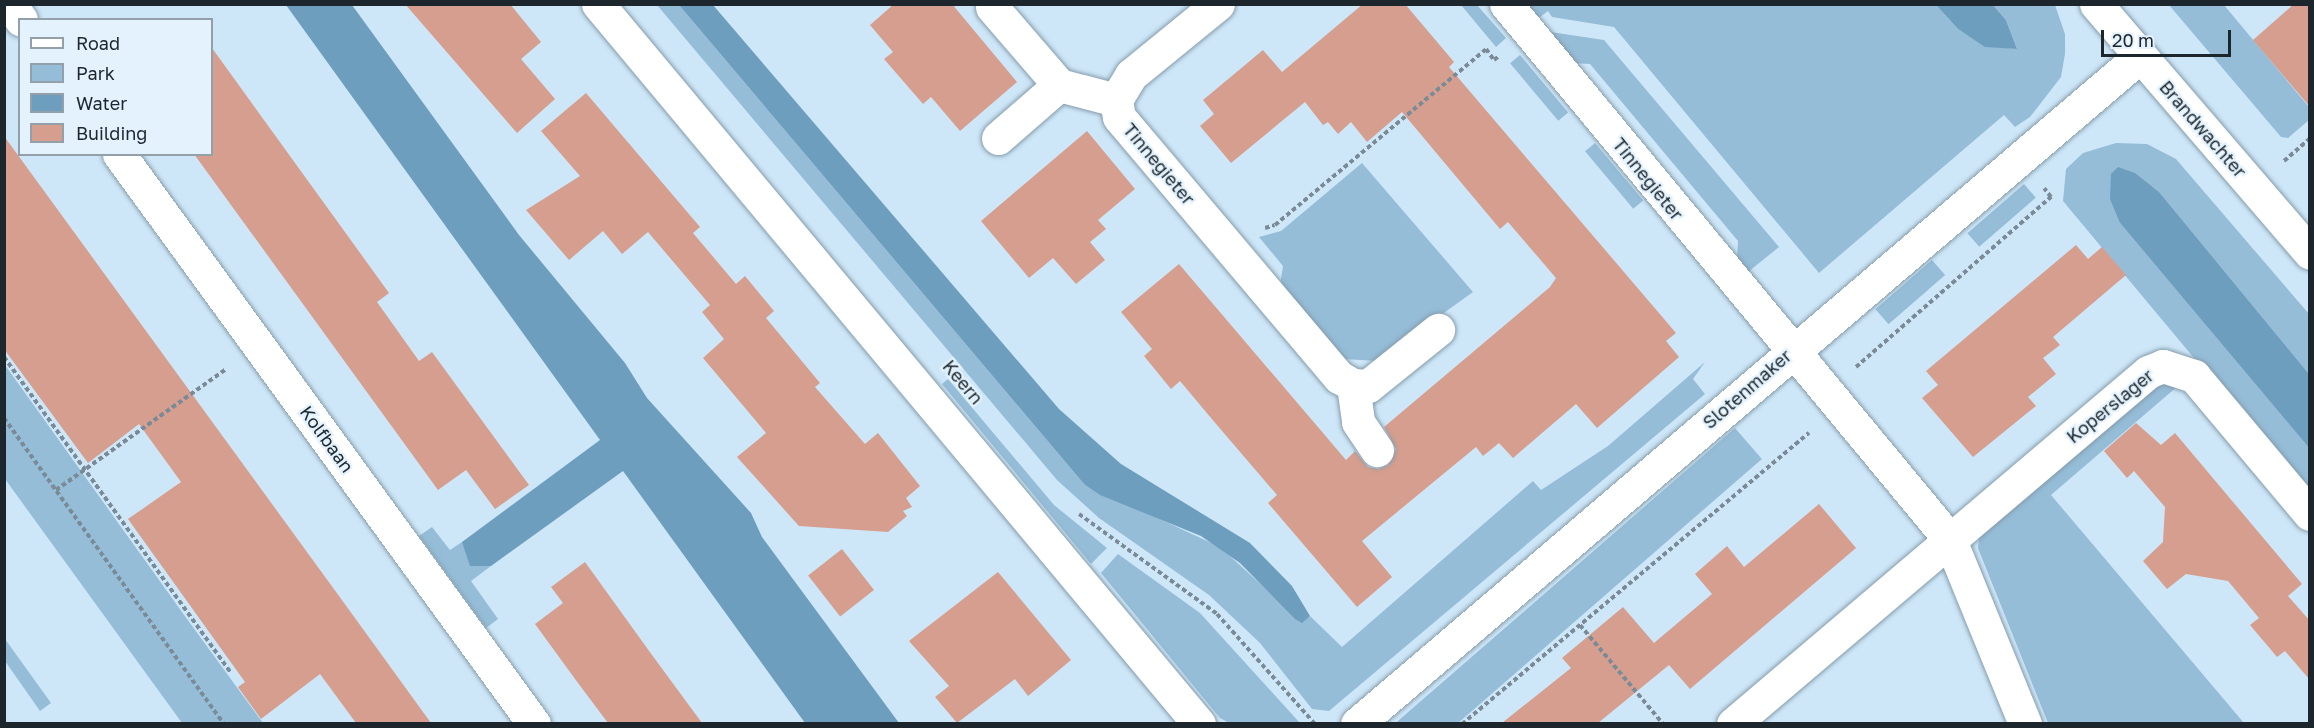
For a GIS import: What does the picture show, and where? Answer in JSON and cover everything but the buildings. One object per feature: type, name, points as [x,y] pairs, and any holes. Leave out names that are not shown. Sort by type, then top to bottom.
[{"type":"street","points":[[10,4],[20,18]]},
{"type":"street","name":"Keern","points":[[598,4],[1199,723]]},
{"type":"street","name":"Tinnegieter","points":[[1116,100],[1131,75],[1218,4]]},
{"type":"street","name":"Tinnegieter","points":[[1506,4],[1790,352]]},
{"type":"street","name":"Brandwachter","points":[[2096,4],[2310,254]]},
{"type":"street","points":[[992,7],[1059,85],[998,138]]},
{"type":"street","name":"Slotenmaker","points":[[1357,723],[2139,57]]},
{"type":"street","name":"Tinnegieter","points":[[1059,85],[1116,100]]},
{"type":"street","name":"Tinnegieter","points":[[1116,100],[1130,132],[1339,377],[1353,385]]},
{"type":"street","name":"Kolfbaan","points":[[120,156],[534,723]]},
{"type":"street","points":[[1377,450],[1358,422],[1353,385],[1368,386],[1438,330]]},
{"type":"street","points":[[1790,352],[1950,540],[2025,723]]},
{"type":"street","name":"Koperslager","points":[[1733,723],[2148,372],[2163,366],[2194,376],[2310,514]]},
{"type":"path","points":[[1221,238],[1275,225],[1486,49],[1494,60],[1528,32]]},
{"type":"path","points":[[1462,723],[1860,391],[1853,373],[1860,360],[2051,197],[2020,158]]},
{"type":"path","points":[[56,490],[259,346]]},
{"type":"path","points":[[4,357],[230,672]]},
{"type":"path","points":[[4,418],[224,723]]},
{"type":"path","points":[[1074,511],[1217,614],[1315,723]]},
{"type":"path","points":[[1580,625],[1663,723]]},
{"type":"green space","points":[[657,5],[679,5],[1084,484],[1220,547],[1302,622],[1310,616],[1342,647],[1533,481],[1541,490],[1608,446],[1705,362],[1693,379],[1705,394],[1329,711],[1312,709],[1260,643],[1209,595],[1099,518],[1057,480]]},
{"type":"green space","points":[[1461,5],[1477,5],[1506,38],[1496,47]]},
{"type":"green space","points":[[1523,5],[1936,5],[1958,29],[1985,46],[2017,49],[2006,20],[1993,5],[2055,5],[2065,34],[2065,54],[2061,77],[2030,117],[2015,127],[2004,115],[1819,273],[1614,27],[1552,17],[1548,11],[1536,20]]},
{"type":"green space","points":[[2169,5],[2224,5],[2309,107],[2309,120],[2288,138],[2281,137]]},
{"type":"green space","points":[[1544,31],[1604,40],[1779,247],[1748,272],[1737,259],[1738,241],[1590,64],[1572,63]]},
{"type":"green space","points":[[1520,55],[1568,112],[1558,121],[1510,63]]},
{"type":"green space","points":[[1595,143],[1643,200],[1633,209],[1585,151]]},
{"type":"green space","points":[[2116,143],[2147,144],[2176,159],[2309,314],[2309,374],[2160,193],[2120,223],[2309,448],[2309,496],[2063,201],[2066,169],[2083,153]]},
{"type":"green space","points":[[1362,163],[1473,292],[1377,361],[1344,359],[1280,286],[1283,266],[1259,237],[1281,231]]},
{"type":"green space","points":[[2024,184],[2036,198],[1979,247],[1967,233]]},
{"type":"green space","points":[[1932,260],[1945,275],[1889,324],[1875,309]]},
{"type":"green space","points":[[5,365],[263,723],[182,723],[5,479]]},
{"type":"green space","points":[[948,379],[1054,505],[1107,548],[1091,564],[942,384]]},
{"type":"green space","points":[[2163,382],[2179,385],[2051,495],[2244,723],[2048,723],[1978,548],[1979,537]]},
{"type":"green space","points":[[1735,428],[1762,459],[1457,724],[1394,724]]},
{"type":"green space","points":[[432,527],[450,550],[462,542],[475,563],[491,566],[471,581],[498,619],[486,628],[419,536]]},
{"type":"green space","points":[[1118,554],[1200,613],[1300,723],[1229,723],[1220,718],[1101,573]]},
{"type":"green space","points":[[5,639],[51,703],[40,711],[5,661]]},
{"type":"water","points":[[286,5],[352,5],[519,235],[625,363],[647,398],[751,513],[762,537],[899,723],[805,723],[623,471],[491,566],[470,566],[462,542],[600,440]]},
{"type":"water","points":[[679,5],[713,5],[1059,409],[1121,464],[1250,543],[1292,586],[1310,616],[1302,623],[1295,619],[1240,563],[1201,536],[1100,495],[1084,484]]},
{"type":"water","points":[[1936,5],[1993,5],[2006,20],[2017,49],[1985,47],[1958,29]]},
{"type":"water","points":[[2118,167],[2135,173],[2160,193],[2309,374],[2309,448],[2120,223],[2110,199],[2111,174]]}]
